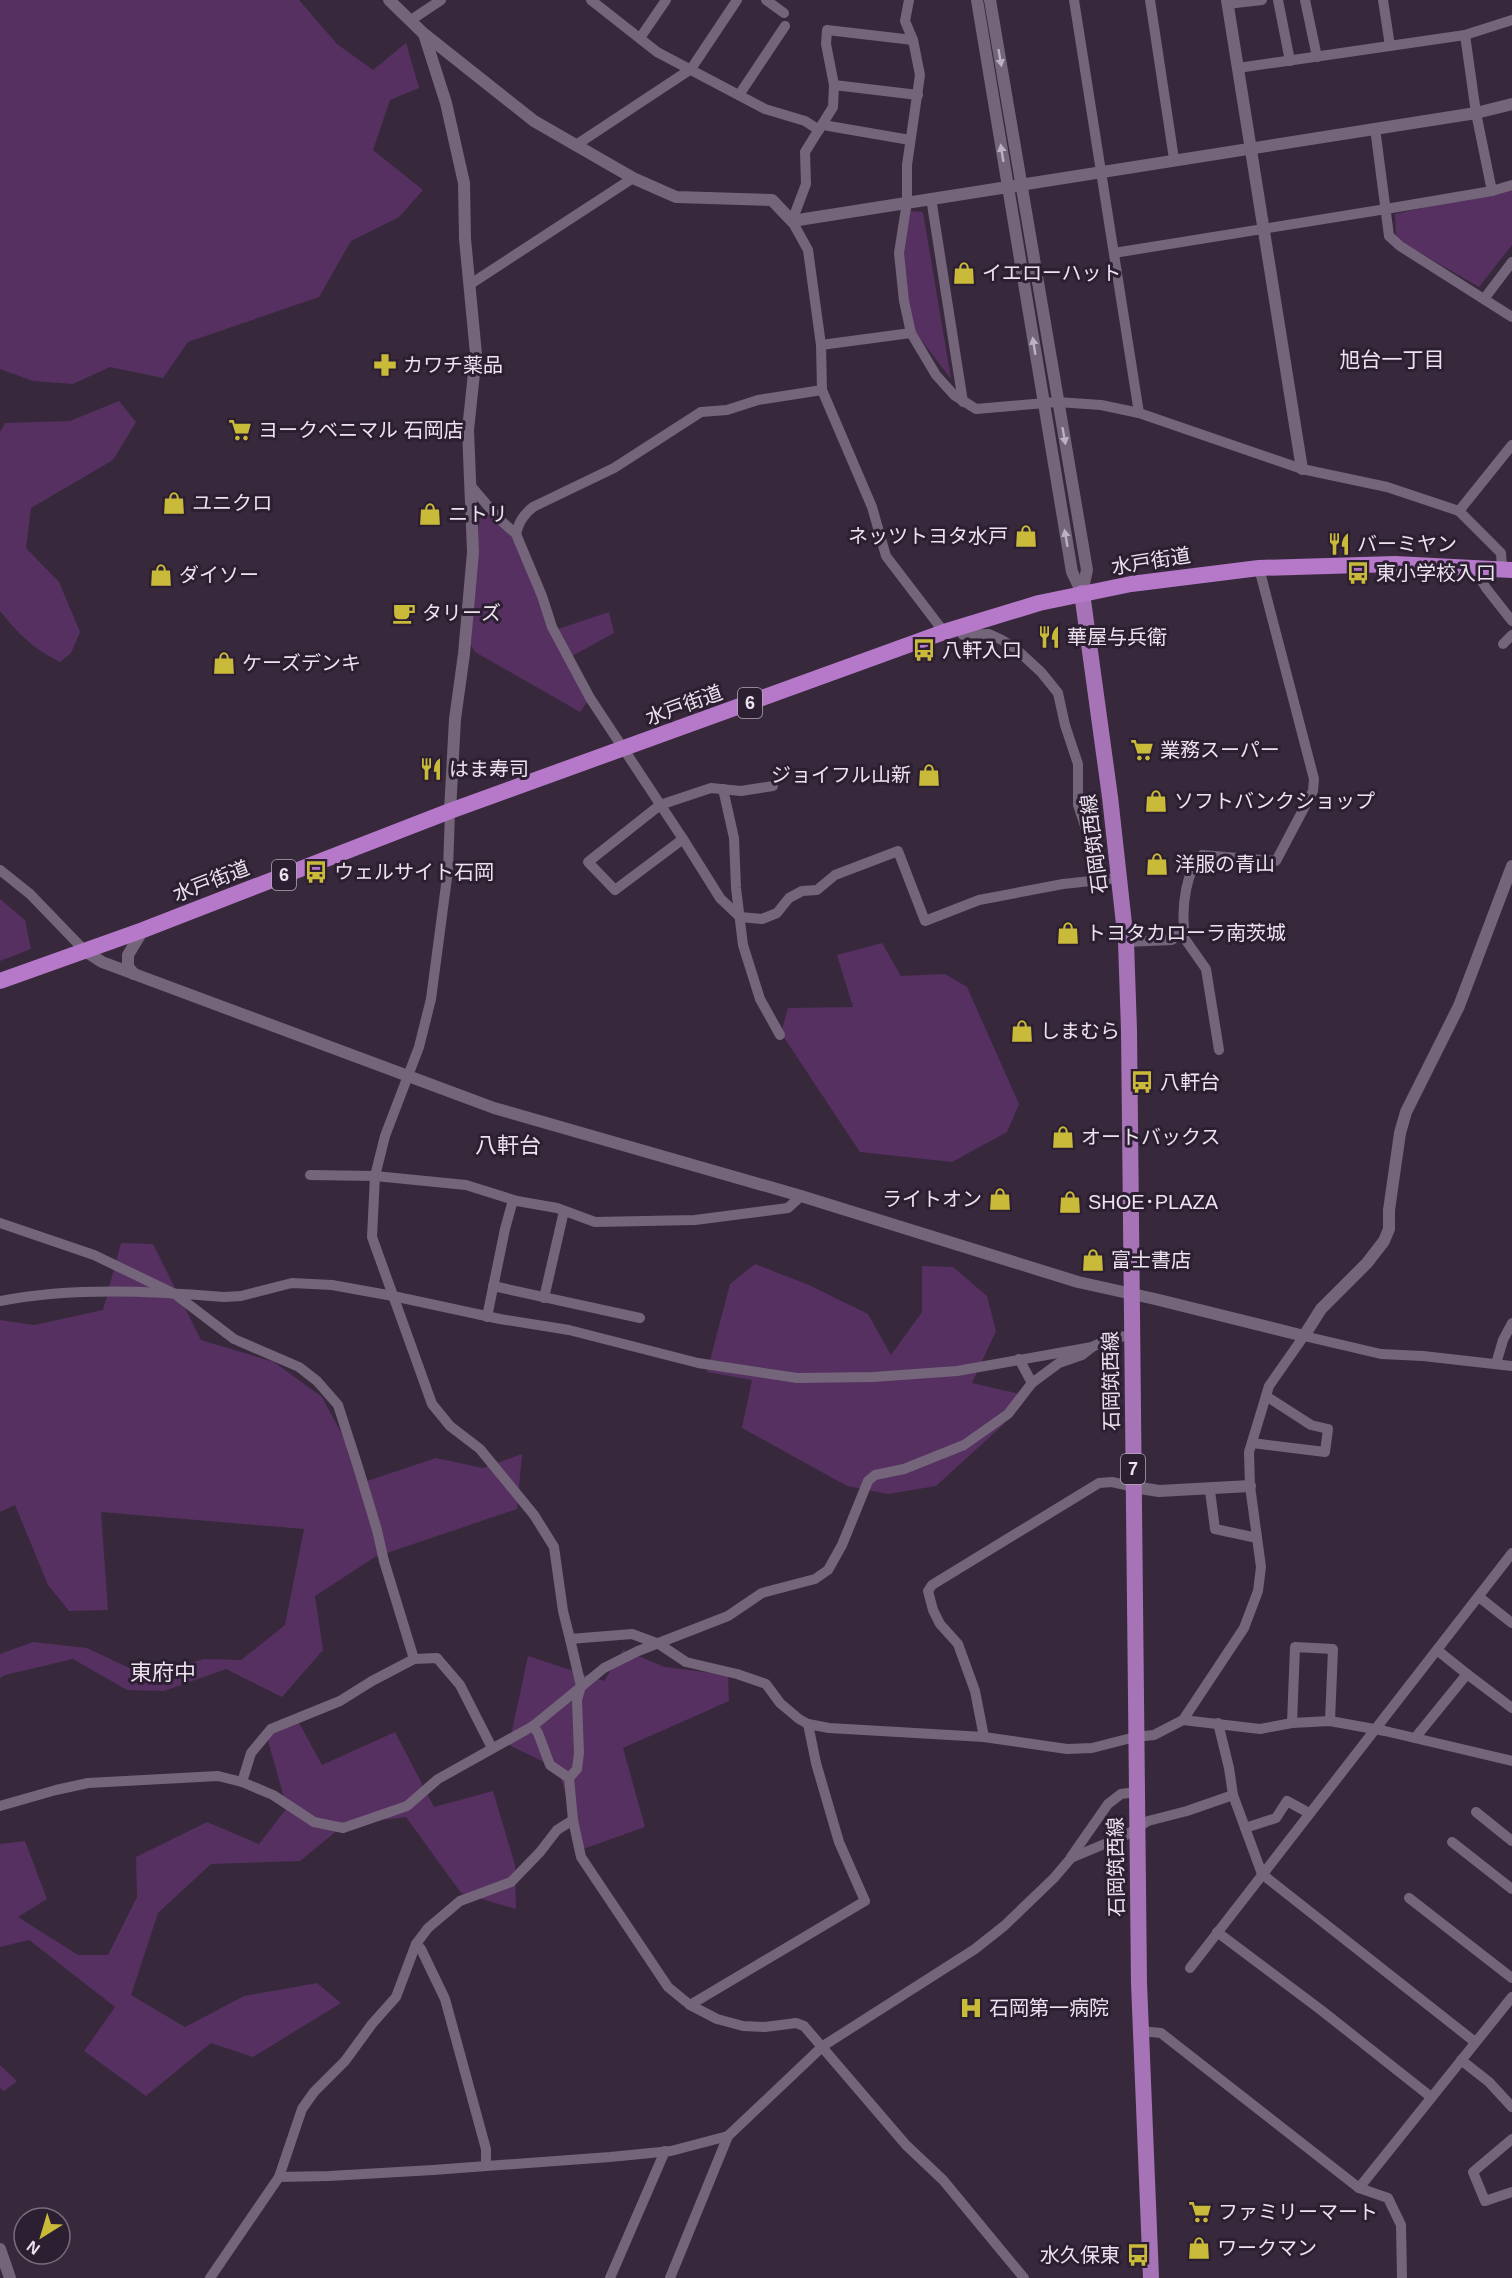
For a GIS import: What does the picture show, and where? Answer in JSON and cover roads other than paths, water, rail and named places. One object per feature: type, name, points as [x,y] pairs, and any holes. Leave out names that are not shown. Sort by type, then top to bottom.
[{"type":"highway","name":"水戸街道","points":[[0,981],[143,930],[450,811],[951,630],[1039,603],[1082,593],[1180,577],[1259,568],[1395,564],[1500,568]]},
{"type":"main road","name":"石岡筑西線","points":[[1082,593],[1126,942],[1129,1030],[1136,1829],[1140,2031],[1151,2278]]},
{"type":"street","points":[[389,0],[423,33],[534,121],[633,178],[676,197],[772,200],[792,221],[808,250],[821,345],[822,390],[873,507],[886,556],[951,630],[963,635],[989,634],[1016,650],[1041,672],[1058,693],[1065,725],[1078,764],[1078,805],[1089,838],[1096,880]]},
{"type":"street","points":[[411,20],[441,0]]},
{"type":"street","points":[[591,0],[657,52],[765,109],[821,127],[910,140]]},
{"type":"street","points":[[640,38],[666,0]]},
{"type":"street","points":[[576,145],[690,69],[736,0]]},
{"type":"street","points":[[766,0],[784,13]]},
{"type":"street","points":[[909,0],[905,21],[913,40],[920,75],[907,165],[908,202],[899,253],[904,301],[911,333],[936,375],[963,402],[976,409],[1058,402],[1101,405],[1139,413],[1302,469],[1387,486],[1459,511],[1502,553],[1500,568],[1484,583],[1512,621]]},
{"type":"street","points":[[977,0],[1072,572],[1082,593]]},
{"type":"street","points":[[990,0],[1087,570],[1082,593]]},
{"type":"street","points":[[1074,0],[1139,413]]},
{"type":"street","points":[[1150,0],[1174,159]]},
{"type":"street","points":[[1262,0],[1227,2],[1302,469]]},
{"type":"street","points":[[1278,0],[1290,61]]},
{"type":"street","points":[[1305,0],[1317,57]]},
{"type":"street","points":[[1383,0],[1390,46]]},
{"type":"street","points":[[1238,68],[1465,35],[1512,21]]},
{"type":"street","points":[[739,95],[785,26]]},
{"type":"street","points":[[792,221],[806,184],[805,153],[833,107],[834,85],[826,44],[827,30],[913,40]]},
{"type":"street","points":[[423,33],[446,103],[464,183],[465,238],[476,354],[468,430],[472,552],[464,654],[455,719],[448,870],[431,999],[419,1047],[385,1136],[375,1176],[372,1237],[432,1404],[450,1426],[480,1449],[534,1515],[554,1547],[563,1611],[581,1686],[577,1700],[579,1753],[577,1769],[569,1778],[573,1820],[581,1857],[662,1980],[690,2005],[717,2019],[744,2026],[765,2027],[796,2023],[804,2026],[906,2145],[944,2180],[1024,2278]]},
{"type":"street","points":[[1465,35],[1476,113],[1492,191]]},
{"type":"street","points":[[834,85],[918,95]]},
{"type":"street","points":[[792,221],[1008,185],[1476,113],[1512,104]]},
{"type":"street","points":[[1375,128],[1389,236],[1400,246],[1512,318]]},
{"type":"street","points":[[469,285],[633,178]]},
{"type":"street","points":[[1114,253],[1264,230],[1492,191],[1512,185]]},
{"type":"street","points":[[931,198],[963,402]]},
{"type":"street","points":[[1484,299],[1512,262]]},
{"type":"street","points":[[821,345],[911,333]]},
{"type":"street","points":[[516,534],[525,514],[533,507],[614,468],[701,412],[727,410],[781,395],[822,390]]},
{"type":"street","points":[[1459,511],[1512,445]]},
{"type":"street","points":[[471,486],[499,519],[516,534],[542,596],[552,627],[580,682],[720,898],[740,917],[762,920],[777,914],[789,897],[802,891],[817,890],[835,875],[898,851],[925,921],[979,900],[1063,884],[1119,878]]},
{"type":"street","points":[[1126,942],[1172,940],[1184,928],[1182,910],[1194,863],[1202,855],[1276,861],[1313,791],[1314,779],[1259,568]]},
{"type":"street","points":[[1503,644],[1512,635]]},
{"type":"street","points":[[683,839],[615,890],[588,862],[660,805],[711,788],[741,791],[773,786]]},
{"type":"street","points":[[723,789],[734,838],[743,945],[760,999],[780,1035]]},
{"type":"street","points":[[570,1639],[632,1634],[659,1644],[686,1662],[737,1674],[766,1684],[780,1703],[808,1724],[851,1730],[984,1737],[1067,1749],[1092,1748],[1135,1737],[1154,1735],[1183,1720],[1236,1642],[1249,1616],[1258,1590],[1262,1567],[1250,1486],[1249,1452],[1266,1396],[1276,1375],[1321,1309],[1371,1258],[1384,1241],[1389,1229],[1389,1210],[1400,1133],[1406,1112],[1460,1006],[1512,866]]},
{"type":"street","points":[[0,870],[30,894],[85,951],[102,962],[408,1077],[509,1112],[801,1196],[1078,1282],[1381,1354],[1424,1356],[1512,1366]]},
{"type":"street","points":[[135,974],[128,967],[128,955],[143,930]]},
{"type":"street","points":[[1180,932],[1206,969],[1219,1050]]},
{"type":"street","points":[[310,1175],[375,1176],[466,1185],[513,1200],[564,1211],[595,1222],[695,1220],[788,1208],[801,1196]]},
{"type":"street","points":[[487,1317],[513,1200]]},
{"type":"street","points":[[544,1298],[564,1211]]},
{"type":"street","points":[[0,1223],[94,1255],[175,1294],[234,1339],[299,1367],[317,1381],[338,1405],[414,1659]]},
{"type":"street","points":[[0,1301],[27,1296],[113,1292],[224,1298],[292,1283],[333,1285],[487,1317],[569,1330],[698,1363],[797,1378],[873,1377],[957,1371],[1092,1347]]},
{"type":"street","points":[[493,1286],[640,1318]]},
{"type":"street","points":[[1496,1364],[1503,1340],[1512,1323]]},
{"type":"street","points":[[0,1806],[88,1783],[218,1776],[242,1782],[273,1795],[314,1822],[343,1828],[407,1806],[438,1779],[533,1726],[604,1668],[728,1616],[762,1593],[815,1579],[828,1570],[842,1545],[868,1481],[874,1475],[904,1469],[964,1445],[1008,1414],[1032,1383],[1059,1362],[1082,1355],[1092,1347],[1115,1336],[1131,1337]]},
{"type":"street","points":[[1019,1359],[1032,1383]]},
{"type":"street","points":[[1252,1443],[1325,1452],[1328,1429],[1311,1425],[1266,1396]]},
{"type":"street","points":[[984,1737],[975,1690],[958,1644],[940,1624],[933,1610],[928,1591],[932,1585],[1099,1483],[1112,1482],[1159,1491],[1250,1486]]},
{"type":"street","points":[[1210,1491],[1215,1529],[1257,1538]]},
{"type":"street","points":[[1190,1968],[1512,1554]]},
{"type":"street","points":[[1479,1597],[1512,1623]]},
{"type":"street","points":[[1292,1723],[1295,1647],[1333,1649],[1330,1721]]},
{"type":"street","points":[[1437,1650],[1512,1708]]},
{"type":"street","points":[[242,1782],[251,1753],[271,1729],[340,1701],[414,1659],[437,1658],[460,1685],[492,1748]]},
{"type":"street","points":[[1415,1738],[1467,1674]]},
{"type":"street","points":[[1183,1720],[1260,1729],[1292,1723],[1330,1721],[1512,1761]]},
{"type":"street","points":[[1218,1723],[1233,1795],[1263,1874],[1475,2042]]},
{"type":"street","points":[[690,2005],[865,1901],[839,1842],[816,1762],[808,1724]]},
{"type":"street","points":[[533,1726],[550,1765],[569,1778]]},
{"type":"street","points":[[670,2278],[728,2136],[823,2046],[975,1949],[1004,1926],[1054,1878],[1071,1858],[1108,1804],[1121,1794],[1136,1792]]},
{"type":"street","points":[[1071,1858],[1136,1829],[1148,1821],[1187,1811],[1233,1795]]},
{"type":"street","points":[[1245,1828],[1276,1818],[1287,1801],[1309,1813]]},
{"type":"street","points":[[1476,1812],[1512,1841]]},
{"type":"street","points":[[210,2278],[279,2177],[302,2109],[314,2092],[345,2061],[372,2024],[396,1997],[416,1944],[428,1928],[460,1901],[511,1882],[540,1852],[557,1830],[573,1820]]},
{"type":"street","points":[[1452,1842],[1512,1889]]},
{"type":"street","points":[[1409,1898],[1512,1978]]},
{"type":"street","points":[[1217,1932],[1431,2097]]},
{"type":"street","points":[[416,1944],[421,1949],[445,1999],[486,2149],[486,2166]]},
{"type":"street","points":[[1359,2188],[1512,1997]]},
{"type":"street","points":[[1140,2031],[1161,2033],[1359,2188],[1388,2198],[1401,2225],[1402,2278]]},
{"type":"street","points":[[1461,2060],[1489,2082],[1512,2105]]},
{"type":"street","points":[[279,2177],[486,2166],[665,2151],[728,2136]]},
{"type":"street","points":[[1512,2139],[1473,2172],[1485,2201],[1512,2192]]},
{"type":"street","points":[[610,2278],[665,2151]]},
{"type":"street","points":[[0,2248],[10,2278]]},
{"type":"place","name":"イエローハット","points":[[964,273]]},
{"type":"place","name":"カワチ薬品","points":[[385,365]]},
{"type":"place","name":"ヨークベニマル 石岡店","points":[[240,430]]},
{"type":"place","name":"ユニクロ","points":[[174,503]]},
{"type":"place","name":"ニトリ","points":[[430,514]]},
{"type":"place","name":"ネッツトヨタ水戸","points":[[1026,536]]},
{"type":"place","name":"バーミヤン","points":[[1339,544]]},
{"type":"place","name":"東小学校入口","points":[[1358,573]]},
{"type":"place","name":"ダイソー","points":[[161,575]]},
{"type":"place","name":"タリーズ","points":[[404,613]]},
{"type":"place","name":"華屋与兵衛","points":[[1049,637]]},
{"type":"place","name":"八軒入口","points":[[924,650]]},
{"type":"place","name":"ケーズデンキ","points":[[224,663]]},
{"type":"place","name":"業務スーパー","points":[[1142,750]]},
{"type":"place","name":"はま寿司","points":[[431,769]]},
{"type":"place","name":"ジョイフル山新","points":[[929,775]]},
{"type":"place","name":"ソフトバンクショップ","points":[[1156,801]]},
{"type":"place","name":"洋服の青山","points":[[1157,864]]},
{"type":"place","name":"ウェルサイト石岡","points":[[316,872]]},
{"type":"place","name":"トヨタカローラ南茨城","points":[[1068,933]]},
{"type":"place","name":"しまむら","points":[[1022,1031]]},
{"type":"place","name":"八軒台","points":[[1142,1082]]},
{"type":"place","name":"オートバックス","points":[[1063,1137]]},
{"type":"place","name":"ライトオン","points":[[1000,1199]]},
{"type":"place","name":"SHOE･PLAZA","points":[[1070,1202]]},
{"type":"place","name":"富士書店","points":[[1093,1260]]},
{"type":"place","name":"石岡第一病院","points":[[971,2008]]},
{"type":"place","name":"ファミリーマート","points":[[1200,2212]]},
{"type":"place","name":"ワークマン","points":[[1199,2248]]},
{"type":"place","name":"水久保東","points":[[1138,2255]]},
{"type":"district","name":"旭台一丁目","points":[[1392,360]]},
{"type":"district","name":"八軒台","points":[[508,1145]]},
{"type":"district","name":"東府中","points":[[163,1672]]}]
